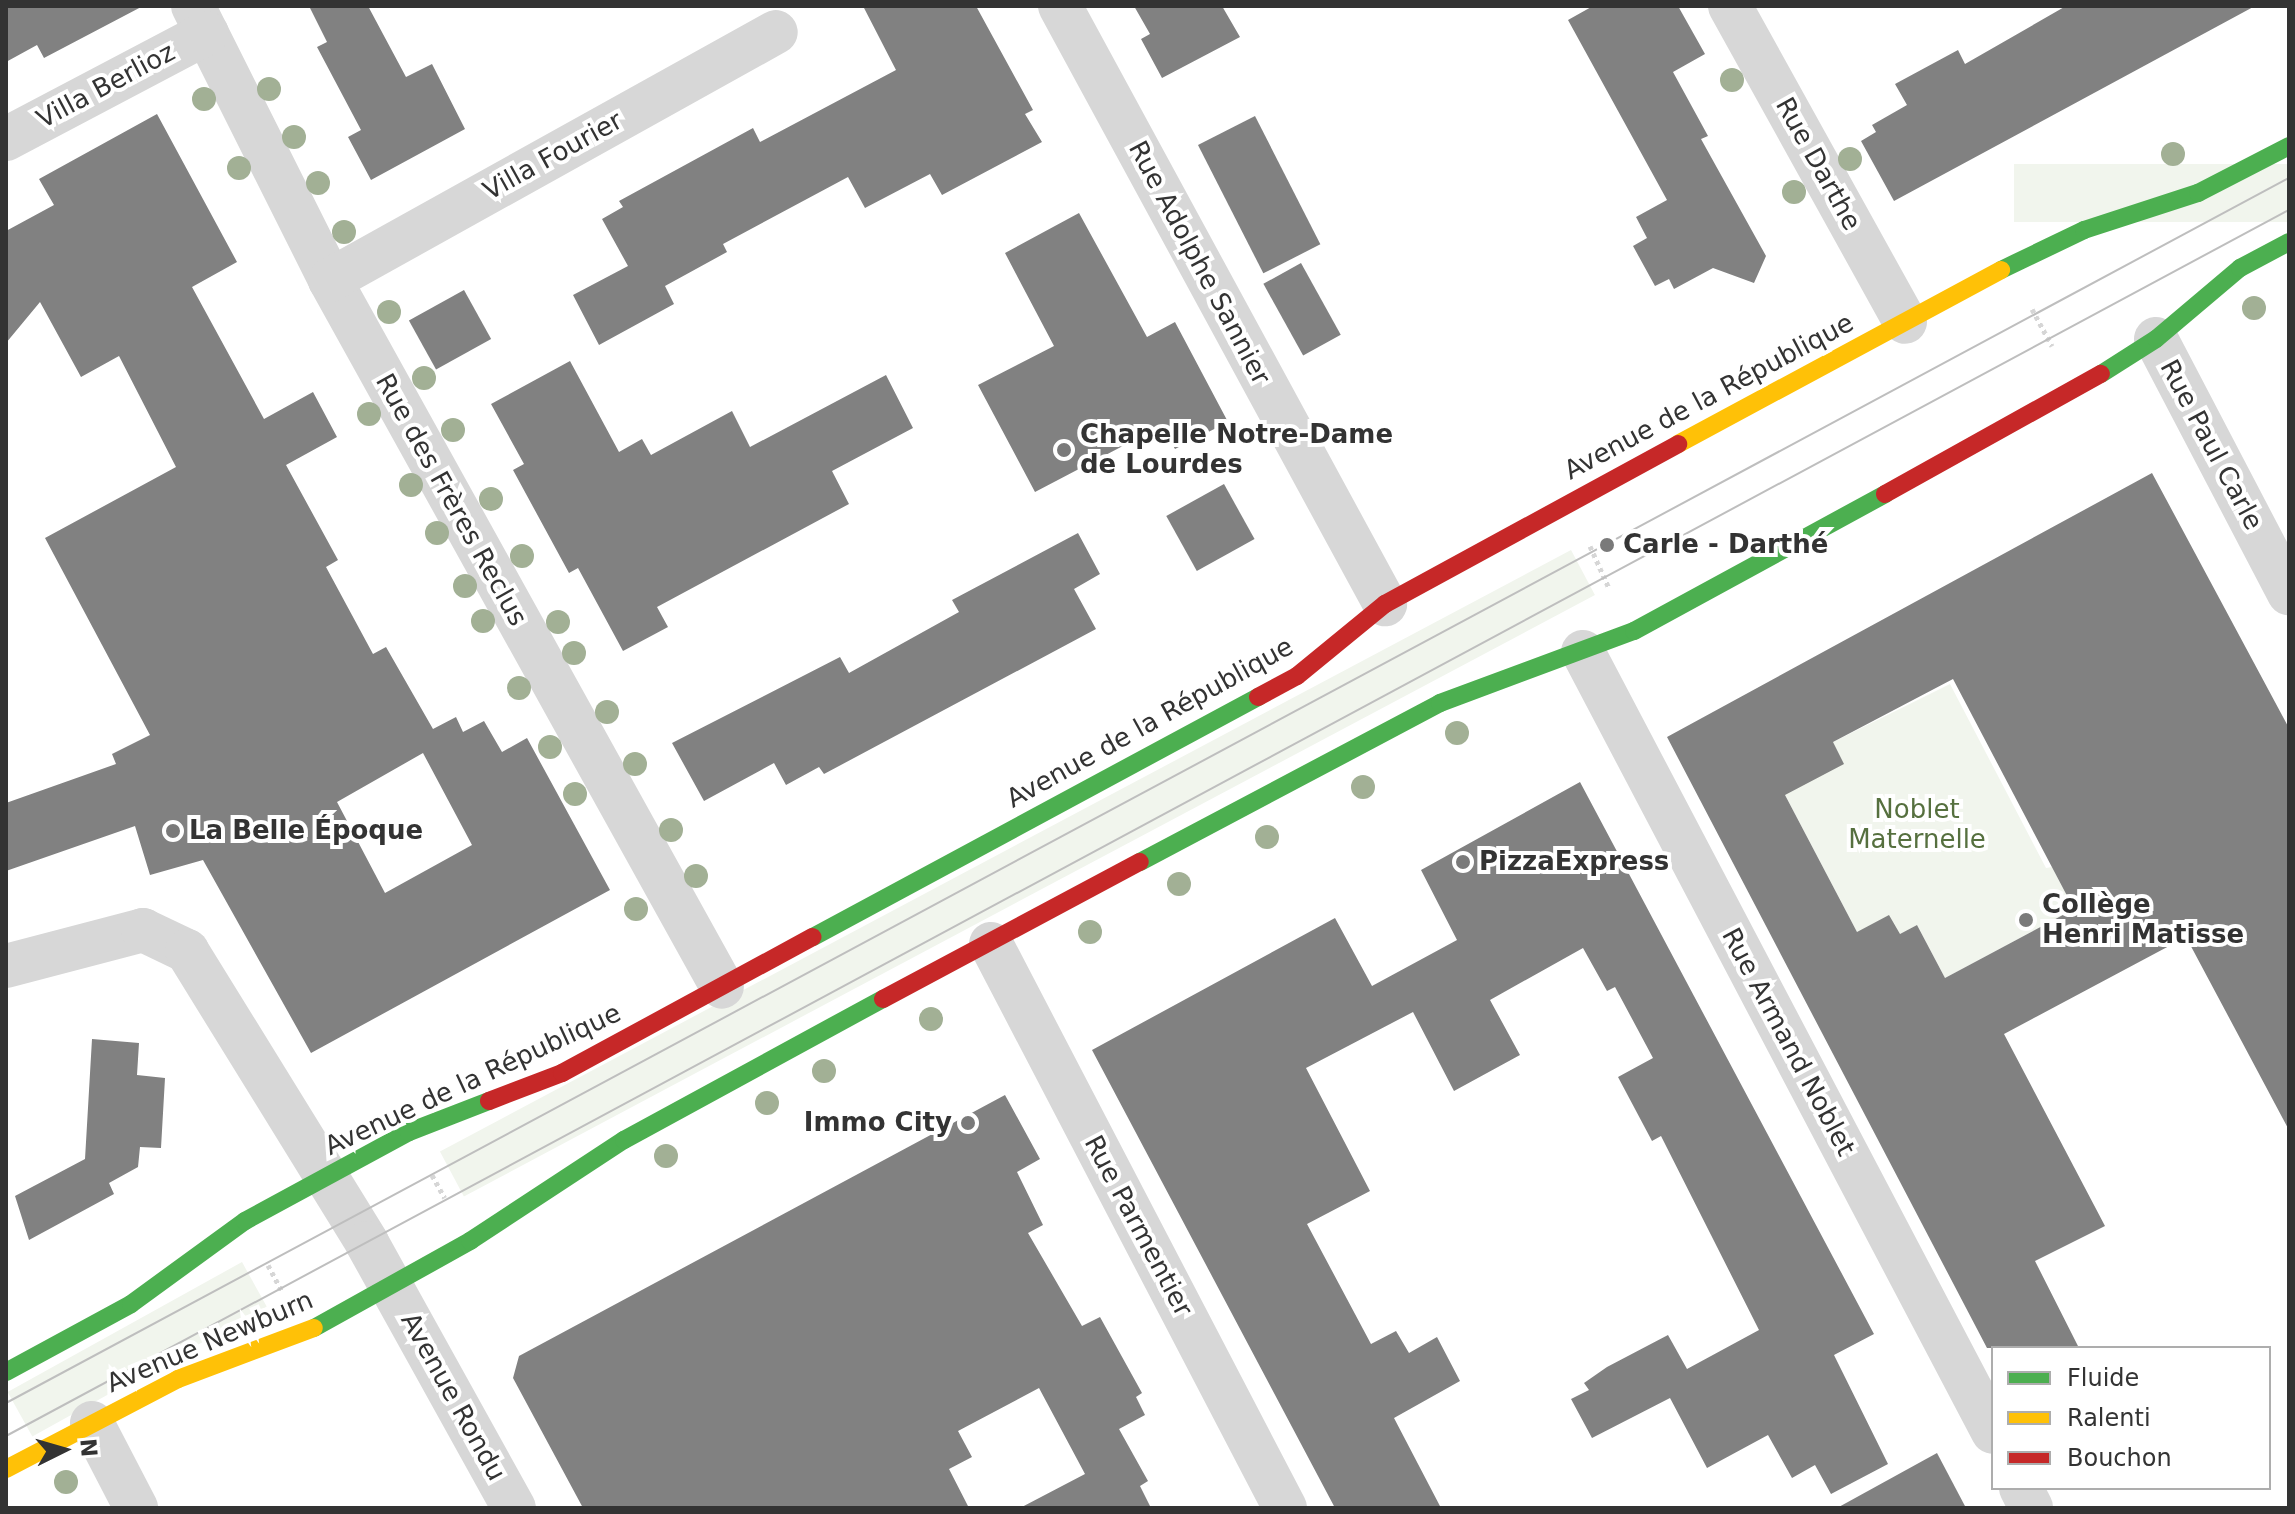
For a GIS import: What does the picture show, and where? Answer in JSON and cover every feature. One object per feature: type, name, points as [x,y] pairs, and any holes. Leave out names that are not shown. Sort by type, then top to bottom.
[{"type":"main road","name":"Avenue de la République","points":[[325,1177],[468,1105],[562,1073],[1297,676],[1385,604],[2011,265],[2084,230],[2198,193],[2289,146]]},
{"type":"main road","points":[[391,1286],[527,1207],[624,1140],[1440,703],[1513,673],[1583,652],[1634,631],[2076,390],[2156,339],[2240,268],[2289,242]]},
{"type":"main road","points":[[6,1372],[131,1304],[245,1221],[325,1177]]},
{"type":"main road","name":"Avenue Newburn","points":[[6,1469],[178,1379],[277,1347],[391,1286]]},
{"type":"street","name":"Rue Adolphe Sannier","points":[[1060,6],[1385,604]]},
{"type":"street","name":"Rue Darthe","points":[[1730,6],[1905,322]]},
{"type":"street","name":"Villa Berlioz","points":[[6,139],[200,19]]},
{"type":"street","name":"Rue des Frères Reclus","points":[[200,19],[330,280],[722,987]]},
{"type":"street","name":"Villa Fourier","points":[[330,280],[776,32]]},
{"type":"street","name":"Rue Paul Carle","points":[[2156,339],[2289,593]]},
{"type":"street","name":"Rue Armand Noblet","points":[[1583,652],[1991,1428]]},
{"type":"street","name":"Avenue Rondu","points":[[6,966],[107,936],[143,930],[169,938],[202,970],[391,1286],[514,1508]]},
{"type":"street","name":"Rue Parmentier","points":[[991,944],[1285,1508]]},
{"type":"street","points":[[92,1423],[136,1508]]},
{"type":"street","points":[[2022,1490],[2031,1508]]},
{"type":"path","points":[[2011,265],[2076,390]]},
{"type":"path","points":[[428,1167],[447,1201]]},
{"type":"path","points":[[262,1254],[285,1297]]},
{"type":"green space","points":[[2014,164],[2289,164],[2289,222],[2014,222]]},
{"type":"green space","points":[[1571,550],[1595,595],[464,1196],[440,1151]]},
{"type":"green space","name":"Noblet Maternelle","points":[[1950,684],[2046,868],[2052,867],[2074,909],[1945,978],[1917,925],[1900,934],[1857,932],[1785,795],[1833,742]]},
{"type":"green space","points":[[242,1262],[267,1307],[32,1437],[8,1392]]},
{"type":"building","points":[[6,6],[143,6],[44,58],[37,45],[6,62]]},
{"type":"building","points":[[309,6],[368,6],[406,77],[432,64],[465,129],[371,180],[348,137],[361,130],[317,47],[327,42]]},
{"type":"building","points":[[863,6],[976,6],[1033,110],[1025,114],[1042,142],[942,195],[930,174],[865,208],[848,177],[723,244],[727,252],[665,286],[674,304],[599,345],[573,295],[628,266],[602,219],[623,207],[619,201],[753,128],[760,142],[896,70]]},
{"type":"building","points":[[1134,6],[1222,6],[1240,37],[1162,78],[1141,39],[1150,34]]},
{"type":"building","points":[[1593,6],[1678,6],[1705,54],[1673,72],[1708,136],[1701,139],[1766,256],[1754,283],[1713,268],[1674,289],[1669,279],[1655,286],[1633,246],[1647,238],[1636,217],[1667,200],[1568,20]]},
{"type":"building","points":[[2066,6],[2255,6],[1894,201],[1861,141],[1876,132],[1872,125],[1907,105],[1895,84],[1958,50],[1965,64]]},
{"type":"building","points":[[157,114],[237,262],[192,287],[264,419],[313,392],[337,437],[286,465],[338,560],[326,567],[373,654],[386,647],[433,729],[456,717],[463,732],[484,721],[502,752],[527,738],[610,890],[311,1053],[203,860],[150,875],[135,826],[6,871],[6,803],[116,764],[112,754],[150,735],[45,538],[176,467],[119,356],[81,377],[40,302],[6,343],[6,231],[54,205],[39,179]],"holes":[[[423,753],[472,845],[385,893],[337,802]]]},
{"type":"building","points":[[1255,116],[1320,244],[1263,273],[1198,145]]},
{"type":"building","points":[[1079,213],[1147,337],[1175,322],[1228,422],[1175,449],[1161,426],[1035,492],[978,385],[1054,346],[1005,253]]},
{"type":"building","points":[[1301,263],[1341,335],[1303,356],[1263,284]]},
{"type":"building","points":[[464,290],[491,339],[436,370],[409,321]]},
{"type":"building","points":[[570,361],[619,452],[642,439],[651,455],[732,411],[750,447],[886,375],[913,428],[832,471],[849,504],[657,607],[668,627],[623,651],[578,568],[569,573],[513,470],[524,464],[491,404]]},
{"type":"building","name":"Collège Henri Matisse","points":[[2152,473],[2289,728],[2289,1130],[2186,937],[2004,1034],[2105,1226],[2035,1261],[2078,1346],[1987,1348],[1667,737]],"holes":[[[1953,679],[2074,909],[1945,978],[1917,925],[1900,934],[1889,915],[1857,932],[1785,795],[1844,764],[1833,742]]]},
{"type":"building","points":[[1224,484],[1255,539],[1197,571],[1166,516]]},
{"type":"building","points":[[1078,533],[1100,574],[1074,589],[1096,629],[824,774],[819,767],[786,785],[774,763],[704,801],[672,743],[840,657],[849,673],[959,612],[952,600]]},
{"type":"building","points":[[1580,782],[1874,1334],[1834,1355],[1888,1464],[1831,1494],[1815,1465],[1792,1478],[1768,1435],[1707,1468],[1670,1398],[1592,1438],[1571,1399],[1589,1390],[1584,1383],[1607,1367],[1668,1335],[1687,1369],[1759,1330],[1661,1136],[1652,1141],[1618,1077],[1653,1058],[1615,987],[1607,991],[1583,948],[1490,1000],[1520,1055],[1454,1091],[1413,1012],[1306,1068],[1370,1191],[1307,1224],[1371,1344],[1396,1331],[1409,1353],[1437,1337],[1460,1381],[1394,1418],[1441,1508],[1335,1508],[1092,1050],[1335,918],[1372,986],[1457,940],[1421,870]]},
{"type":"building","points":[[92,1039],[139,1043],[137,1075],[165,1078],[161,1148],[140,1147],[138,1167],[109,1183],[114,1194],[29,1240],[15,1196],[85,1159]]},
{"type":"building","points":[[1005,1095],[1040,1159],[1017,1172],[1043,1225],[1028,1233],[1082,1326],[1100,1317],[1142,1393],[1136,1397],[1145,1415],[1119,1429],[1148,1481],[1140,1486],[1151,1508],[1020,1508],[1085,1474],[1039,1388],[958,1431],[972,1457],[949,1469],[969,1508],[583,1508],[513,1378],[519,1356]]},
{"type":"building","points":[[1937,1453],[1966,1508],[1837,1508]]},
{"type":"tram line","points":[[6,1403],[2289,178]]},
{"type":"tram line","points":[[6,1436],[2289,210]]},
{"type":"traffic: fast","points":[[2001,270],[2084,230],[2198,193],[2289,146]]},
{"type":"traffic: fast","points":[[2101,374],[2156,339],[2240,268],[2289,242]]},
{"type":"traffic: fast","points":[[1140,862],[1440,703],[1634,631],[1885,494]]},
{"type":"traffic: fast","points":[[813,937],[1258,697]]},
{"type":"traffic: fast","points":[[314,1328],[470,1241],[624,1140],[883,999]]},
{"type":"traffic: fast","points":[[6,1372],[131,1304],[245,1221],[409,1132],[489,1101]]},
{"type":"traffic: slow","points":[[1678,444],[2001,270]]},
{"type":"traffic: slow","points":[[6,1469],[178,1379],[314,1328]]},
{"type":"traffic: jam","points":[[1885,494],[2101,374]]},
{"type":"traffic: jam","points":[[1258,697],[1297,676],[1385,604],[1678,444]]},
{"type":"traffic: jam","points":[[883,999],[1140,862]]},
{"type":"traffic: jam","points":[[489,1101],[562,1073],[813,937]]},
{"type":"place","name":"Chapelle Notre-Dame de Lourdes","points":[[1064,450]]},
{"type":"place","name":"Carle - Darthé","points":[[1607,545]]},
{"type":"place","name":"La Belle Époque","points":[[173,831]]},
{"type":"place","name":"PizzaExpress","points":[[1463,862]]},
{"type":"place","name":"Collège Henri Matisse","points":[[2026,920]]},
{"type":"place","name":"Immo City","points":[[968,1123]]}]
